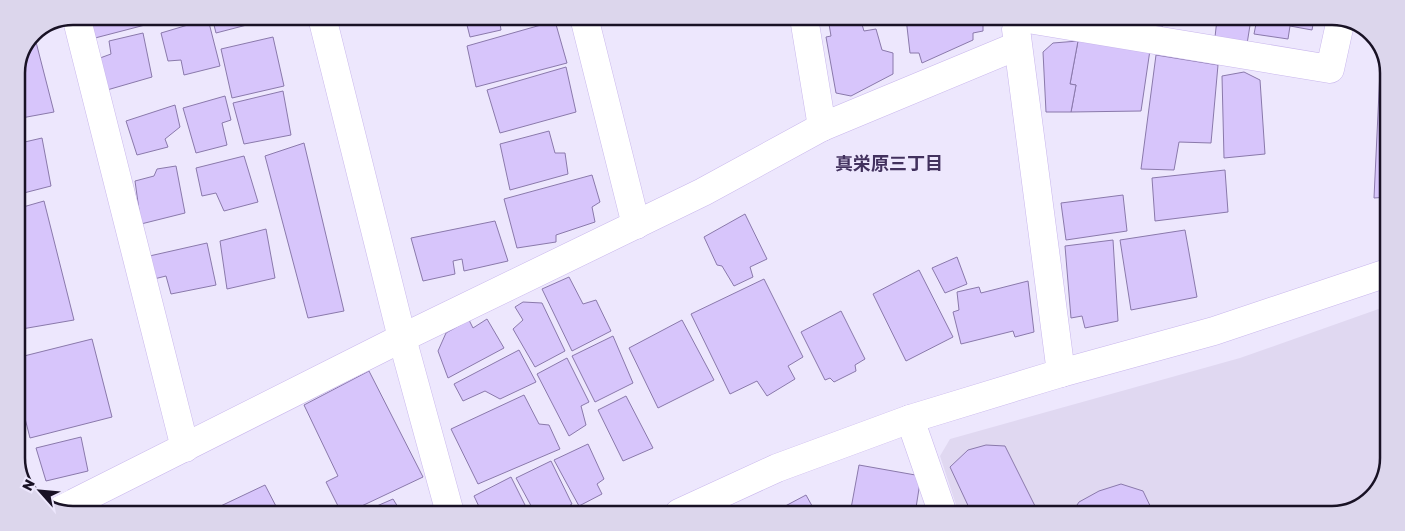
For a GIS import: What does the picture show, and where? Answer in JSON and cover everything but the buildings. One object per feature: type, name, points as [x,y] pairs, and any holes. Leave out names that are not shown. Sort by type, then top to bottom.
[{"type":"street","points":[[78,25],[185,448]]},
{"type":"street","points":[[324,25],[402,338],[448,506]]},
{"type":"street","points":[[586,25],[636,225]]},
{"type":"street","points":[[805,25],[822,127]]},
{"type":"street","points":[[1016,25],[1061,373]]},
{"type":"street","points":[[1064,25],[1330,69],[1340,26]]},
{"type":"street","points":[[69,506],[402,338],[703,192],[822,127],[1018,46]]},
{"type":"street","points":[[694,506],[777,468],[910,419],[1061,373],[1214,331],[1380,275]]},
{"type":"street","points":[[910,419],[940,506]]},
{"type":"shaded area","points":[[1380,308],[1380,458],[1375,479],[1366,492],[1356,500],[1332,506],[956,506],[940,456],[950,439],[1240,358]]},
{"type":"district","name":"真栄原三丁目","points":[[889,163]]}]
